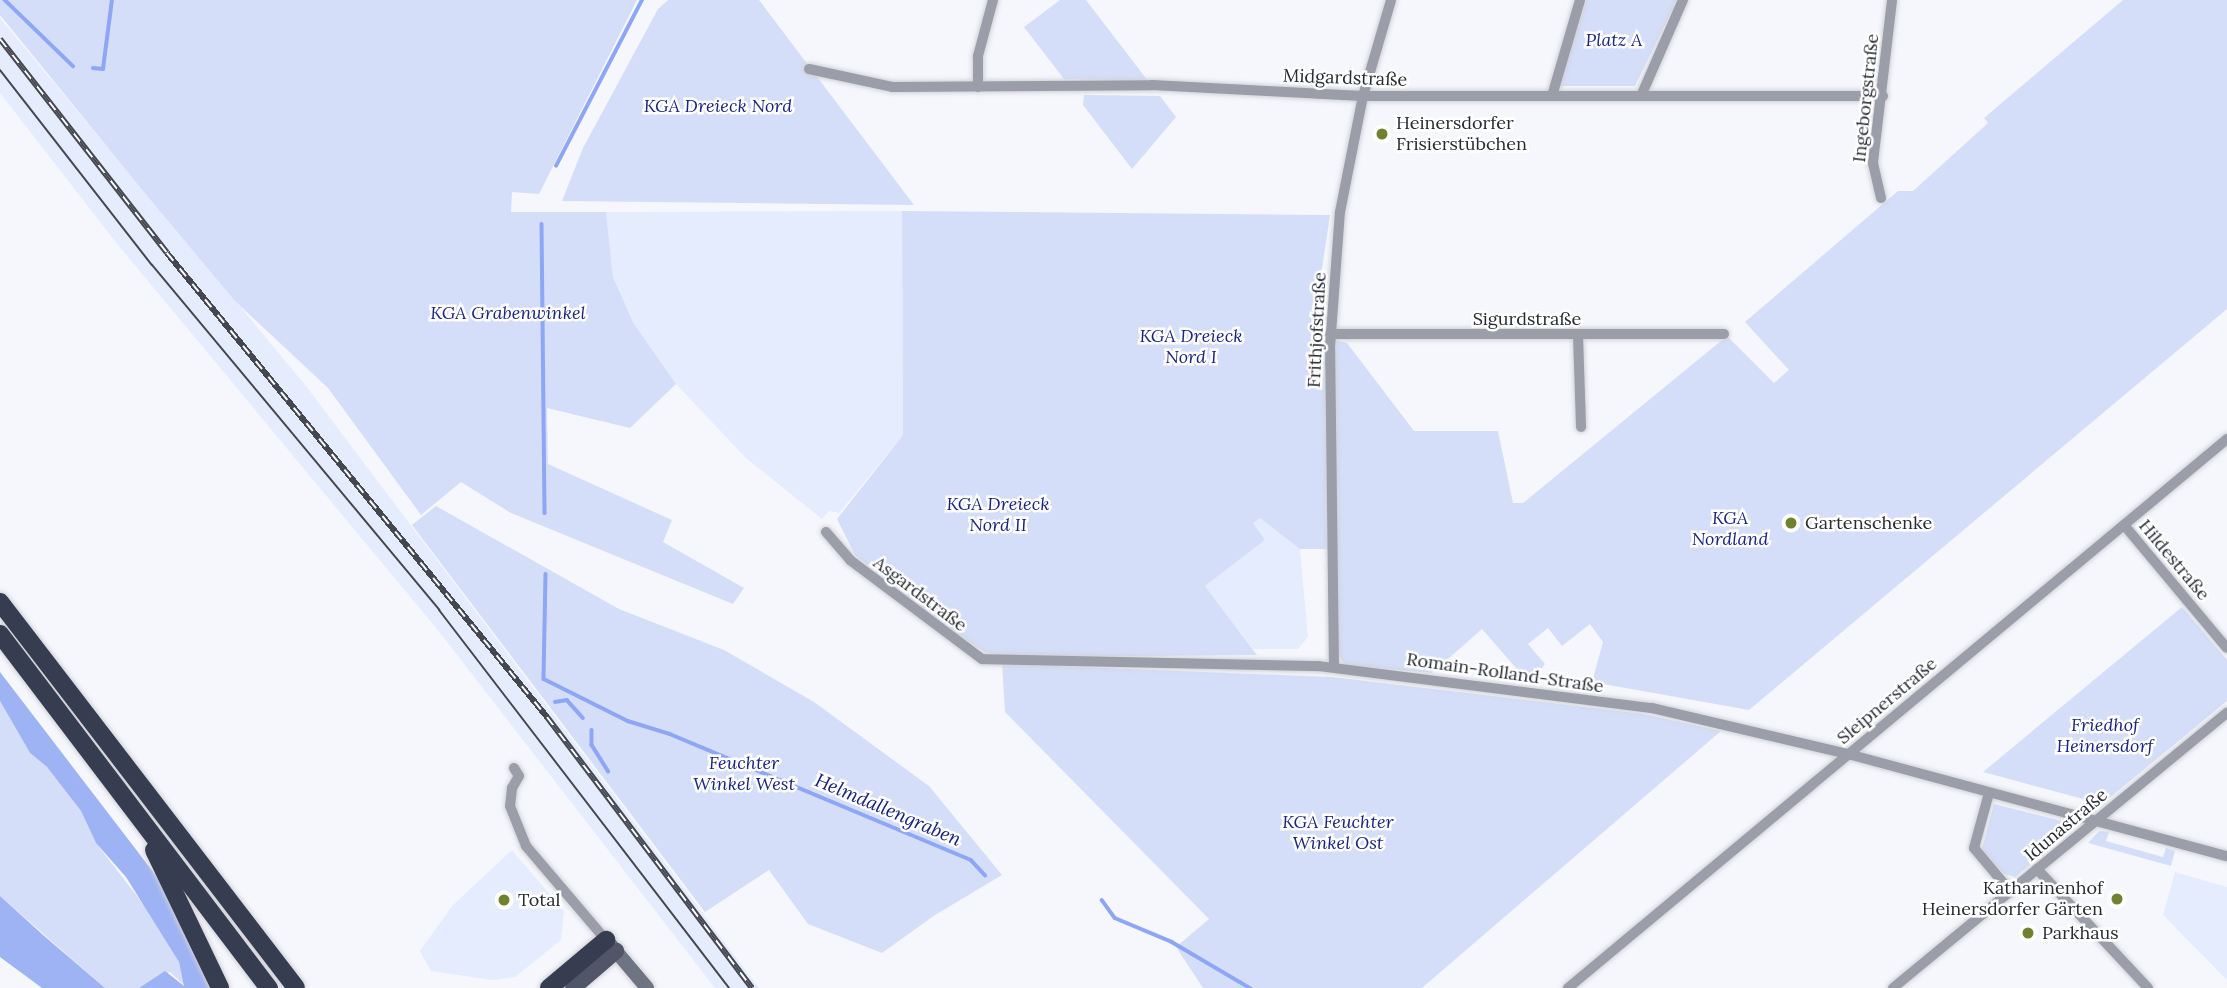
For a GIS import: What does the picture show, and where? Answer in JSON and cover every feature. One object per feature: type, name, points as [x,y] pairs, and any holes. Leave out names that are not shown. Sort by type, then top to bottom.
[{"type":"highway","points":[[0,602],[296,988]]},
{"type":"highway","points":[[0,634],[269,988]]},
{"type":"highway","points":[[135,813],[220,988]]},
{"type":"highway","points":[[549,988],[611,945]]},
{"type":"main road","points":[[573,988],[611,945],[648,988]]},
{"type":"street","points":[[978,87],[978,56],[993,0]]},
{"type":"street","name":"Frithjofstraße","points":[[1334,667],[1330,334],[1340,212],[1363,96],[1391,0]]},
{"type":"street","points":[[1552,96],[1580,0]]},
{"type":"street","points":[[1641,96],[1683,0]]},
{"type":"street","name":"Ingeborgstraße","points":[[1881,198],[1874,162],[1892,0]]},
{"type":"street","name":"Midgardstraße","points":[[809,69],[892,87],[1152,85],[1363,96],[1883,96]]},
{"type":"street","name":"Sigurdstraße","points":[[1330,334],[1724,334]]},
{"type":"street","points":[[1578,335],[1581,427]]},
{"type":"street","name":"Sleipnerstraße","points":[[1568,988],[2227,439]]},
{"type":"street","name":"Hildestraße","points":[[2124,524],[2227,648]]},
{"type":"street","name":"Asgardstraße","points":[[826,532],[850,560],[935,628],[982,659],[1006,660]]},
{"type":"street","name":"Romain-Rolland-Straße","points":[[1006,660],[1334,667],[1652,708],[1848,754],[2227,856]]},
{"type":"street","name":"Idunastraße","points":[[1893,988],[2227,713]]},
{"type":"street","points":[[514,768],[519,776],[512,788],[510,806],[526,846],[611,945]]},
{"type":"street","points":[[1989,793],[1974,848],[2011,892]]},
{"type":"street","points":[[2037,869],[2148,988]]},
{"type":"shaded area","points":[[0,18],[306,386],[759,988],[715,988],[437,629],[118,245],[0,93]]},
{"type":"shaded area","points":[[902,211],[903,435],[839,513],[829,511],[822,519],[746,458],[676,384],[634,324],[613,277],[606,212]]},
{"type":"shaded area","points":[[1260,517],[1300,549],[1308,637],[1298,649],[1253,649],[1205,586],[1265,540],[1253,523]]},
{"type":"shaded area","points":[[0,672],[167,890],[212,988],[139,988],[165,971],[184,986],[179,962],[126,877],[96,843],[81,811],[47,767],[30,753],[0,701]]},
{"type":"shaded area","points":[[512,850],[564,911],[561,940],[515,977],[492,980],[431,971],[420,951],[452,906]]},
{"type":"shaded area","points":[[2175,872],[2227,887],[2227,980],[2163,915]]},
{"type":"shaded area","points":[[0,896],[105,988],[42,988],[0,957]]},
{"type":"green space","name":"KGA Grabenwinkel","points":[[0,0],[637,0],[539,194],[512,192],[511,212],[606,212],[613,277],[634,324],[676,384],[630,428],[547,408],[548,464],[672,520],[663,542],[744,588],[733,604],[511,513],[461,482],[421,515],[328,388],[235,301],[144,192],[0,15]]},
{"type":"green space","name":"KGA Dreieck Nord","points":[[668,0],[759,0],[914,205],[562,201],[583,148],[658,9]]},
{"type":"green space","points":[[1060,0],[1086,0],[1148,81],[1064,79],[1024,27]]},
{"type":"green space","name":"Platz A","points":[[1586,0],[1677,0],[1635,86],[1559,86]]},
{"type":"green space","points":[[2123,0],[2227,0],[2227,309],[1749,710],[1592,682],[1603,642],[1590,624],[1562,646],[1548,628],[1528,644],[1545,664],[1530,684],[1482,629],[1432,673],[1345,665],[1339,656],[1334,549],[1300,549],[1260,518],[1253,523],[1265,540],[1205,586],[1257,655],[1011,657],[985,652],[939,623],[855,555],[837,519],[903,435],[902,211],[1330,215],[1317,303],[1329,339],[1347,343],[1414,431],[1498,431],[1513,503],[1523,503],[1727,336],[1774,383],[1789,370],[1745,322],[1898,191],[1913,191],[1988,123],[1984,118]]},
{"type":"green space","points":[[1084,95],[1160,96],[1176,117],[1132,169],[1083,105]]},
{"type":"green space","name":"Feuchter Winkel West","points":[[436,506],[619,609],[724,650],[814,702],[929,786],[1002,875],[935,915],[882,953],[808,924],[769,870],[705,912],[412,525]]},
{"type":"green space","name":"Friedhof Heinersdorf","points":[[2182,607],[2227,660],[2227,701],[2102,804],[1983,772]]},
{"type":"green space","name":"KGA Feuchter Winkel Ost","points":[[1002,664],[1332,677],[1643,714],[1721,731],[1422,988],[1203,988],[1176,947],[1209,919],[1005,712]]},
{"type":"green space","points":[[0,701],[30,753],[47,767],[81,811],[96,843],[157,922],[179,962],[185,986],[170,972],[139,988],[105,988],[0,896]]},
{"type":"green space","points":[[1994,804],[2062,821],[2057,838],[2061,839],[2015,877],[2004,874],[1982,849]]},
{"type":"green space","points":[[2099,831],[2109,832],[2106,841],[2163,857],[2166,848],[2175,851],[2171,866],[2088,843]]},
{"type":"waterway","points":[[5,0],[73,66]]},
{"type":"waterway","points":[[93,68],[103,69],[112,0]]},
{"type":"waterway","points":[[556,166],[642,0]]},
{"type":"waterway","points":[[542,224],[545,513]]},
{"type":"waterway","name":"Helmdallengraben","points":[[546,574],[544,679],[628,721],[670,734],[971,860],[985,875]]},
{"type":"waterway","points":[[555,702],[567,700],[583,718]]},
{"type":"waterway","points":[[592,730],[592,745],[608,771]]},
{"type":"waterway","points":[[1102,900],[1115,918],[1172,942],[1250,988]]},
{"type":"tram line","points":[[0,70],[152,265],[439,610],[729,988]]},
{"type":"railway","points":[[0,39],[167,253],[547,717],[752,988]]},
{"type":"place","name":"Heinersdorfer Frisierstübchen","points":[[1382,134]]},
{"type":"place","name":"Gartenschenke","points":[[1791,523]]},
{"type":"place","name":"Katharinenhof Heinersdorfer Gärten","points":[[2117,899]]},
{"type":"place","name":"Total","points":[[504,900]]},
{"type":"place","name":"Parkhaus","points":[[2028,933]]},
{"type":"park label","name":"KGA Dreieck Nord I","points":[[1191,347]]},
{"type":"park label","name":"KGA Dreieck Nord II","points":[[998,515]]},
{"type":"park label","name":"KGA Nordland","points":[[1730,529]]}]
